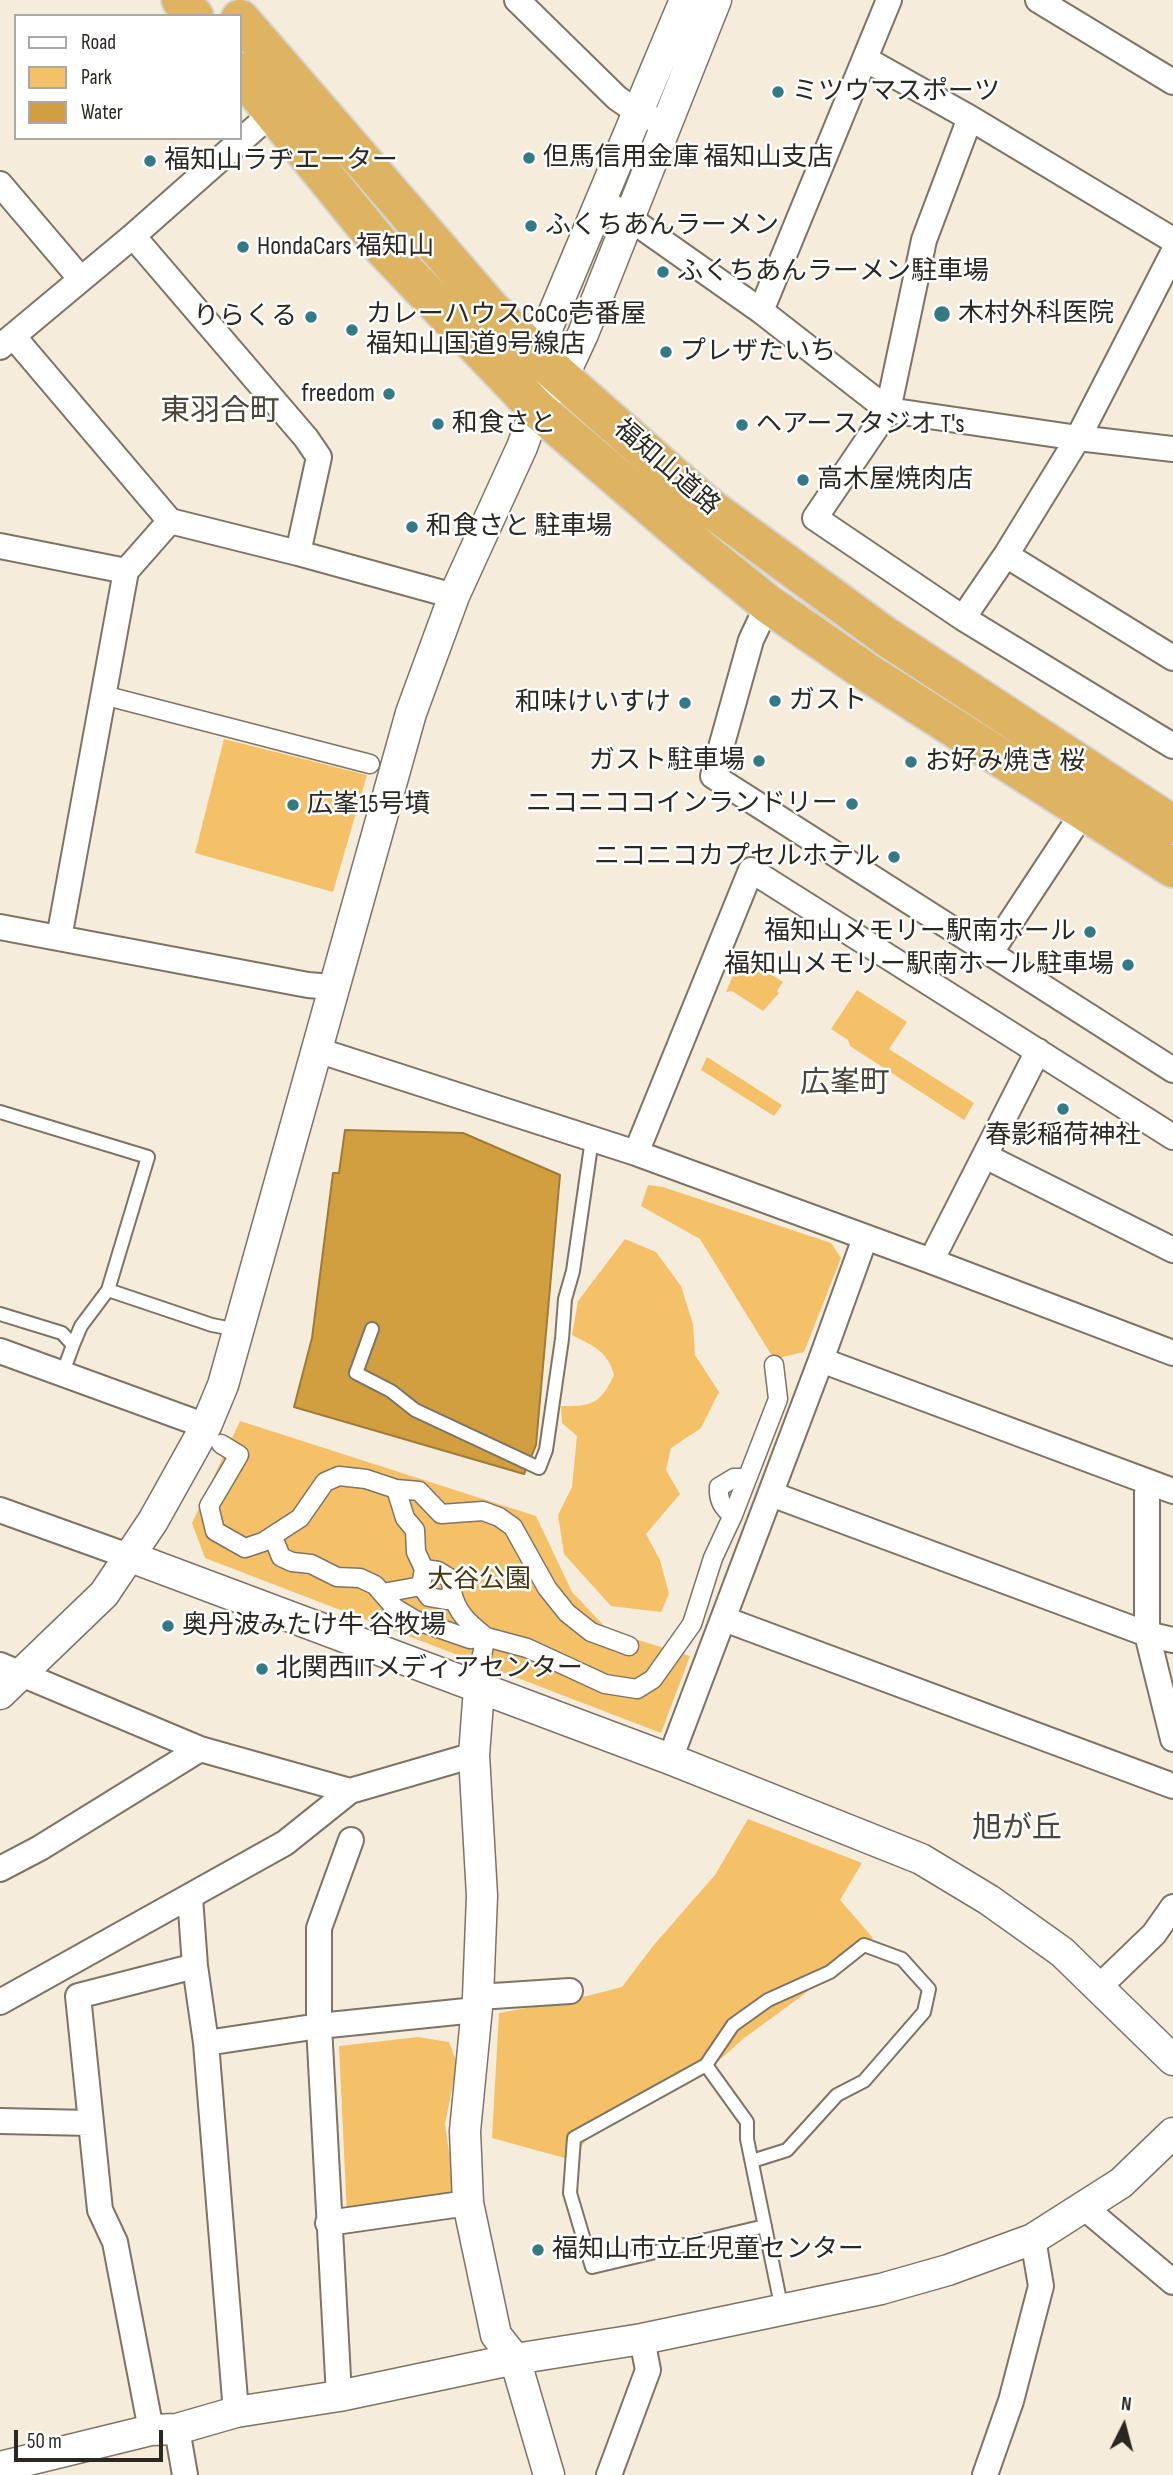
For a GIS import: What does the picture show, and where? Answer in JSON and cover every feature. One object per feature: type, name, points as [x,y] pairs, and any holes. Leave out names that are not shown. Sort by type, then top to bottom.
[{"type":"highway","points":[[181,0],[192,14]]},
{"type":"highway","name":"福知山道路","points":[[223,0],[235,14]]},
{"type":"highway","name":"福知山道路","points":[[242,23],[462,277],[549,367],[706,505],[885,636],[1173,825]]},
{"type":"highway","name":"福知山道路","points":[[242,75],[271,114],[384,249],[536,408],[768,604],[876,678],[1173,868]]},
{"type":"street","points":[[517,0],[617,98],[652,118]]},
{"type":"street","points":[[549,367],[583,334],[629,218],[652,118],[685,0]]},
{"type":"street","points":[[0,1693],[11,1669],[97,1602],[214,1435],[223,1385],[332,987],[411,713],[454,596],[522,447],[602,199],[652,118],[716,0]]},
{"type":"street","points":[[761,311],[889,0]]},
{"type":"street","points":[[1038,0],[1173,82]]},
{"type":"street","points":[[865,59],[970,118],[1173,240]]},
{"type":"street","points":[[242,140],[271,114]]},
{"type":"street","points":[[970,118],[924,240],[888,410],[815,518],[963,618],[1173,746]]},
{"type":"street","points":[[242,140],[133,236],[7,341],[170,521],[454,596]]},
{"type":"street","points":[[0,184],[80,278]]},
{"type":"street","points":[[602,199],[761,311],[888,410],[1173,449]]},
{"type":"street","points":[[133,236],[306,438],[319,457],[298,553]]},
{"type":"street","points":[[963,618],[1006,555],[1078,438],[1173,253]]},
{"type":"street","points":[[59,938],[126,571],[170,521]]},
{"type":"street","points":[[0,546],[126,571]]},
{"type":"street","points":[[1006,555],[1173,659]]},
{"type":"street","points":[[768,604],[751,640],[713,776],[1173,1070]]},
{"type":"street","points":[[103,695],[370,764]]},
{"type":"street","points":[[991,953],[1084,811]]},
{"type":"street","points":[[636,1153],[751,870],[1173,1137]]},
{"type":"street","points":[[0,927],[308,985],[332,987]]},
{"type":"street","points":[[317,1049],[636,1153],[1173,1353]]},
{"type":"street","points":[[931,1261],[1038,1051]]},
{"type":"street","points":[[985,1156],[1173,1250]]},
{"type":"street","points":[[670,1759],[865,1238]]},
{"type":"street","points":[[0,1352],[214,1435],[239,1455],[209,1506],[215,1531],[245,1548],[263,1542],[300,1518],[325,1482],[339,1476],[366,1479],[396,1489],[419,1491],[441,1514],[483,1511],[499,1517],[513,1527],[547,1588],[567,1613],[591,1632],[629,1646]]},
{"type":"street","points":[[821,1360],[1173,1491]]},
{"type":"street","points":[[273,1536],[281,1557],[292,1562],[311,1564],[337,1577],[360,1578],[375,1585],[395,1608],[415,1620],[470,1639],[486,1637],[527,1648],[605,1684],[636,1689],[653,1679],[692,1624],[713,1558],[733,1515],[778,1399],[774,1365]]},
{"type":"street","points":[[1149,1483],[1147,1634],[1173,1738]]},
{"type":"street","points":[[396,1489],[405,1518],[415,1530],[416,1552],[423,1577]]},
{"type":"street","points":[[771,1494],[1147,1634],[1173,1640]]},
{"type":"street","points":[[415,1530],[428,1518],[433,1504]]},
{"type":"street","points":[[0,1510],[479,1678],[670,1759],[921,1859],[989,1900],[1062,1952],[1173,2060]]},
{"type":"street","points":[[713,1558],[730,1565]]},
{"type":"street","points":[[383,1592],[438,1571],[451,1579],[455,1607],[467,1622],[486,1637]]},
{"type":"street","points":[[724,1619],[1173,1786]]},
{"type":"street","points":[[486,1637],[479,1678],[474,1755],[482,1896],[477,2003],[465,2131],[468,2203],[496,2335],[515,2359],[550,2475]]},
{"type":"street","points":[[11,1669],[200,1749],[350,1791]]},
{"type":"street","points":[[0,1869],[40,1848],[200,1749]]},
{"type":"street","points":[[0,2002],[285,1843],[350,1791],[474,1755]]},
{"type":"street","points":[[339,2396],[319,2026],[319,1928],[351,1840]]},
{"type":"street","points":[[190,1897],[195,1966],[206,2043],[236,2413]]},
{"type":"street","points":[[1099,1987],[1154,1934],[1173,1907]]},
{"type":"street","points":[[186,2475],[164,2429],[115,2242],[100,2210],[78,1996],[195,1966]]},
{"type":"street","points":[[206,2043],[570,1991]]},
{"type":"street","points":[[0,2121],[90,2123]]},
{"type":"street","points":[[0,2467],[236,2413],[339,2396],[515,2359],[642,2339],[782,2310],[881,2289],[948,2270],[1034,2239],[1085,2208],[1121,2183],[1173,2133]]},
{"type":"street","points":[[328,2223],[468,2203]]},
{"type":"street","points":[[1085,2208],[1173,2282]]},
{"type":"street","points":[[962,2475],[986,2471],[1011,2401],[1041,2286],[1034,2239]]},
{"type":"street","points":[[609,2475],[648,2370],[642,2339]]},
{"type":"lane","points":[[0,1112],[148,1157],[108,1290],[81,1326],[62,1375]]},
{"type":"lane","points":[[372,1329],[356,1373],[391,1391],[415,1410],[539,1468],[546,1450],[562,1339],[565,1298],[573,1271],[592,1139]]},
{"type":"lane","points":[[108,1290],[212,1325],[240,1330]]},
{"type":"lane","points":[[0,1314],[62,1333],[73,1345]]},
{"type":"lane","points":[[752,2161],[787,2150],[837,2095],[864,2081],[925,2012],[929,1989],[902,1959],[864,1945],[830,1972],[768,2000],[733,2025],[706,2065],[574,2138],[570,2193],[592,2267],[765,2226]]},
{"type":"lane","points":[[706,2065],[747,2122],[747,2139],[782,2310]]},
{"type":"green space","points":[[224,739],[367,775],[333,892],[195,853]]},
{"type":"green space","points":[[743,957],[783,982],[777,991],[779,993],[763,1011],[732,991],[726,992]]},
{"type":"green space","points":[[857,990],[907,1022],[889,1049],[974,1103],[964,1120],[850,1046],[848,1040],[831,1029]]},
{"type":"green space","points":[[707,1057],[782,1105],[774,1116],[701,1070]]},
{"type":"green space","points":[[648,1185],[663,1187],[831,1243],[841,1258],[804,1352],[774,1359],[700,1239],[641,1206]]},
{"type":"green space","points":[[625,1239],[656,1252],[681,1286],[693,1324],[695,1355],[719,1392],[701,1428],[671,1448],[666,1470],[680,1494],[646,1534],[660,1560],[669,1594],[661,1612],[611,1606],[564,1554],[558,1515],[572,1487],[577,1436],[562,1423],[561,1406],[581,1406],[594,1401],[605,1392],[614,1375],[604,1355],[572,1335],[578,1301]]},
{"type":"green space","name":"大谷公園","points":[[240,1421],[536,1516],[572,1592],[609,1631],[690,1656],[661,1733],[205,1558],[192,1523]]},
{"type":"green space","points":[[748,1819],[862,1863],[840,1900],[873,1938],[743,2039],[706,2072],[593,2130],[572,2160],[492,2138],[499,2013],[622,1987],[653,1946],[715,1875]]},
{"type":"green space","points":[[418,2037],[449,2042],[457,2063],[445,2124],[456,2200],[347,2215],[339,2046]]},
{"type":"water","points":[[345,1130],[463,1133],[560,1175],[536,1445],[524,1474],[294,1407],[312,1338],[333,1173],[339,1173]]},
{"type":"place","name":"ミツウマスポーツ","points":[[778,92]]},
{"type":"place","name":"但馬信用金庫 福知山支店","points":[[529,158]]},
{"type":"place","name":"福知山ラヂエーター","points":[[150,161]]},
{"type":"place","name":"ふくちあんラーメン","points":[[531,226]]},
{"type":"place","name":"HondaCars 福知山","points":[[243,247]]},
{"type":"place","name":"ふくちあんラーメン駐車場","points":[[663,272]]},
{"type":"place","name":"木村外科医院","points":[[942,314]]},
{"type":"place","name":"りらくる","points":[[311,317]]},
{"type":"place","name":"カレーハウスCoCo壱番屋 福知山国道9号線店","points":[[352,330]]},
{"type":"place","name":"プレザたいち","points":[[666,352]]},
{"type":"place","name":"freedom","points":[[389,394]]},
{"type":"place","name":"和食さと","points":[[438,424]]},
{"type":"place","name":"ヘアースタジオ T's","points":[[742,425]]},
{"type":"place","name":"高木屋焼肉店","points":[[803,480]]},
{"type":"place","name":"和食さと 駐車場","points":[[412,527]]},
{"type":"place","name":"ガスト","points":[[775,701]]},
{"type":"place","name":"和味けいすけ","points":[[685,703]]},
{"type":"place","name":"ガスト駐車場","points":[[759,761]]},
{"type":"place","name":"お好み焼き 桜","points":[[911,762]]},
{"type":"place","name":"ニコニココインランドリー","points":[[852,804]]},
{"type":"place","name":"広峯15号墳","points":[[293,805]]},
{"type":"place","name":"ニコニコカプセルホテル","points":[[894,857]]},
{"type":"place","name":"福知山メモリー駅南ホール","points":[[1090,932]]},
{"type":"place","name":"福知山メモリー駅南ホール駐車場","points":[[1128,965]]},
{"type":"place","name":"春影稲荷神社","points":[[1063,1109]]},
{"type":"place","name":"奥丹波みたけ牛 谷牧場","points":[[168,1626]]},
{"type":"place","name":"北関西IITメディアセンター","points":[[262,1669]]},
{"type":"place","name":"福知山市立丘児童センター","points":[[538,2250]]},
{"type":"district","name":"東羽合町","points":[[220,412]]},
{"type":"district","name":"広峯町","points":[[845,1084]]},
{"type":"district","name":"旭が丘","points":[[1017,1829]]}]
